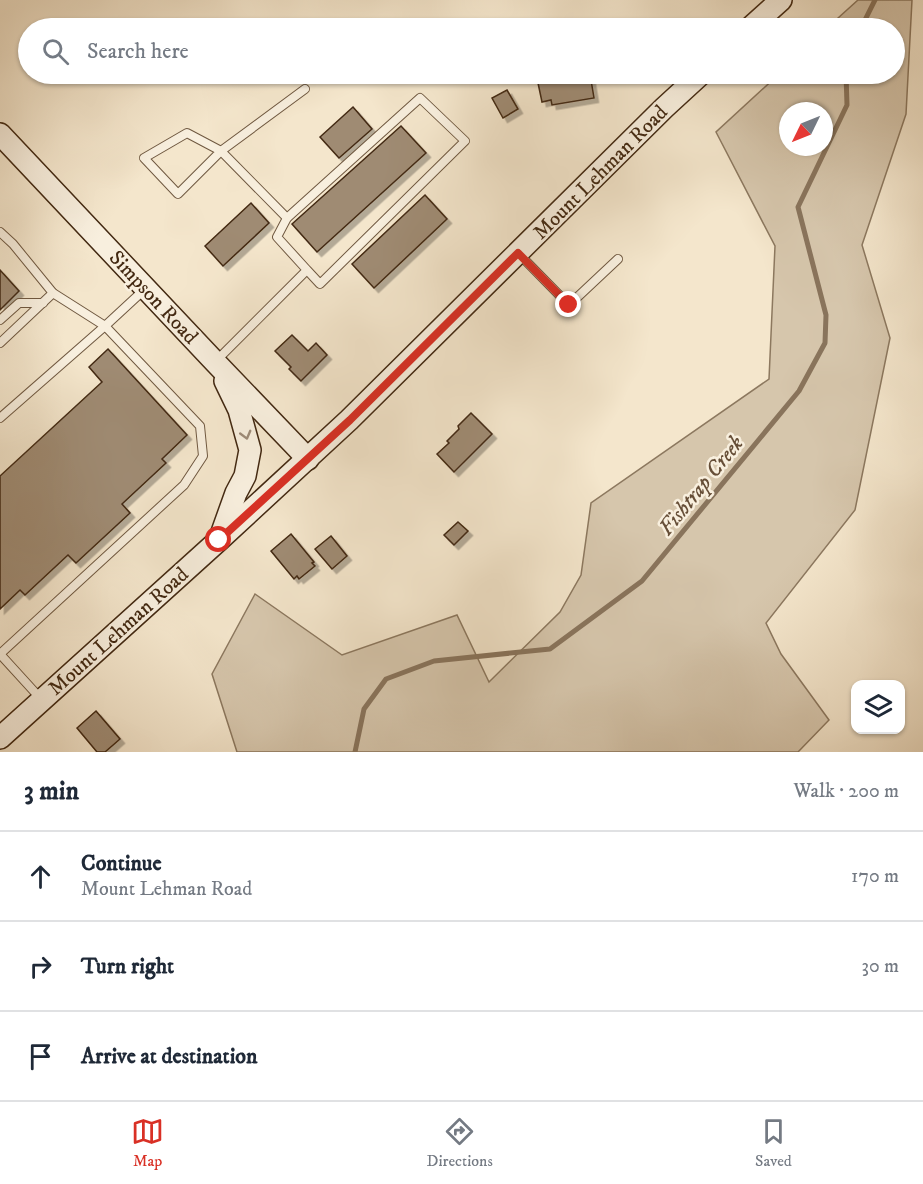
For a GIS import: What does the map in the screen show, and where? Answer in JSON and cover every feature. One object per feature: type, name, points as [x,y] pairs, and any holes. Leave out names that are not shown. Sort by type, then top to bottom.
[{"type":"main road","points":[[761,18],[781,0]]},
{"type":"main road","name":"Mount Lehman Road","points":[[0,738],[350,420],[690,84]]},
{"type":"main road","name":"Simpson Road","points":[[0,135],[308,459]]},
{"type":"main road","points":[[215,362],[239,410],[250,450],[245,476],[219,540]]},
{"type":"lane","points":[[287,218],[220,151],[188,133],[144,158],[178,194],[220,151],[306,89]]},
{"type":"lane","points":[[420,98],[465,141],[320,284],[308,270],[277,237],[287,218],[420,98]]},
{"type":"lane","points":[[0,232],[13,244],[53,293],[105,326],[200,426],[203,456],[184,485],[0,654],[42,700]]},
{"type":"lane","points":[[518,253],[569,305],[618,259]]},
{"type":"lane","points":[[215,362],[308,270]]},
{"type":"lane","points":[[0,418],[146,288]]},
{"type":"lane","points":[[0,343],[53,293]]},
{"type":"lane","points":[[0,320],[19,303],[43,303]]},
{"type":"shaded area","points":[[858,0],[912,0],[906,114],[862,245],[890,338],[855,510],[766,623],[781,654],[829,720],[798,752],[237,752],[212,674],[255,594],[342,655],[457,615],[489,682],[560,612],[581,575],[591,503],[769,379],[775,246],[716,132],[768,84],[905,84],[905,18],[838,18]]},
{"type":"building","points":[[538,84],[592,84],[594,98],[552,105],[551,100],[542,102]]},
{"type":"building","points":[[507,90],[518,109],[503,118],[492,98]]},
{"type":"building","points":[[353,107],[372,129],[339,158],[320,137]]},
{"type":"building","points":[[401,126],[426,153],[317,252],[292,224]]},
{"type":"building","points":[[425,195],[447,219],[374,288],[352,264]]},
{"type":"building","points":[[251,203],[269,223],[223,266],[205,246]]},
{"type":"building","points":[[0,270],[19,291],[0,310]]},
{"type":"building","points":[[292,335],[308,351],[316,343],[327,355],[301,381],[275,351]]},
{"type":"building","points":[[108,349],[187,435],[162,459],[166,463],[122,504],[130,513],[76,563],[68,555],[25,595],[20,590],[0,609],[0,476],[102,382],[89,367]]},
{"type":"building","points":[[471,413],[492,434],[454,472],[437,454],[449,443],[447,441],[459,429],[458,426]]},
{"type":"building","points":[[458,522],[468,531],[454,545],[444,535]]},
{"type":"building","points":[[291,534],[315,566],[299,579],[297,576],[294,579],[271,551]]},
{"type":"building","points":[[331,536],[347,556],[332,569],[315,549]]},
{"type":"building","points":[[96,711],[120,739],[105,752],[97,752],[77,728]]},
{"type":"waterway","name":"Fishtrap Creek","points":[[866,18],[875,0]]},
{"type":"waterway","name":"Fishtrap Creek","points":[[355,752],[364,709],[386,679],[434,661],[550,649],[642,581],[799,391],[825,343],[826,315],[798,207],[847,105],[846,84]]},
{"type":"route","points":[[219,540],[350,420],[518,253],[569,305]]}]
